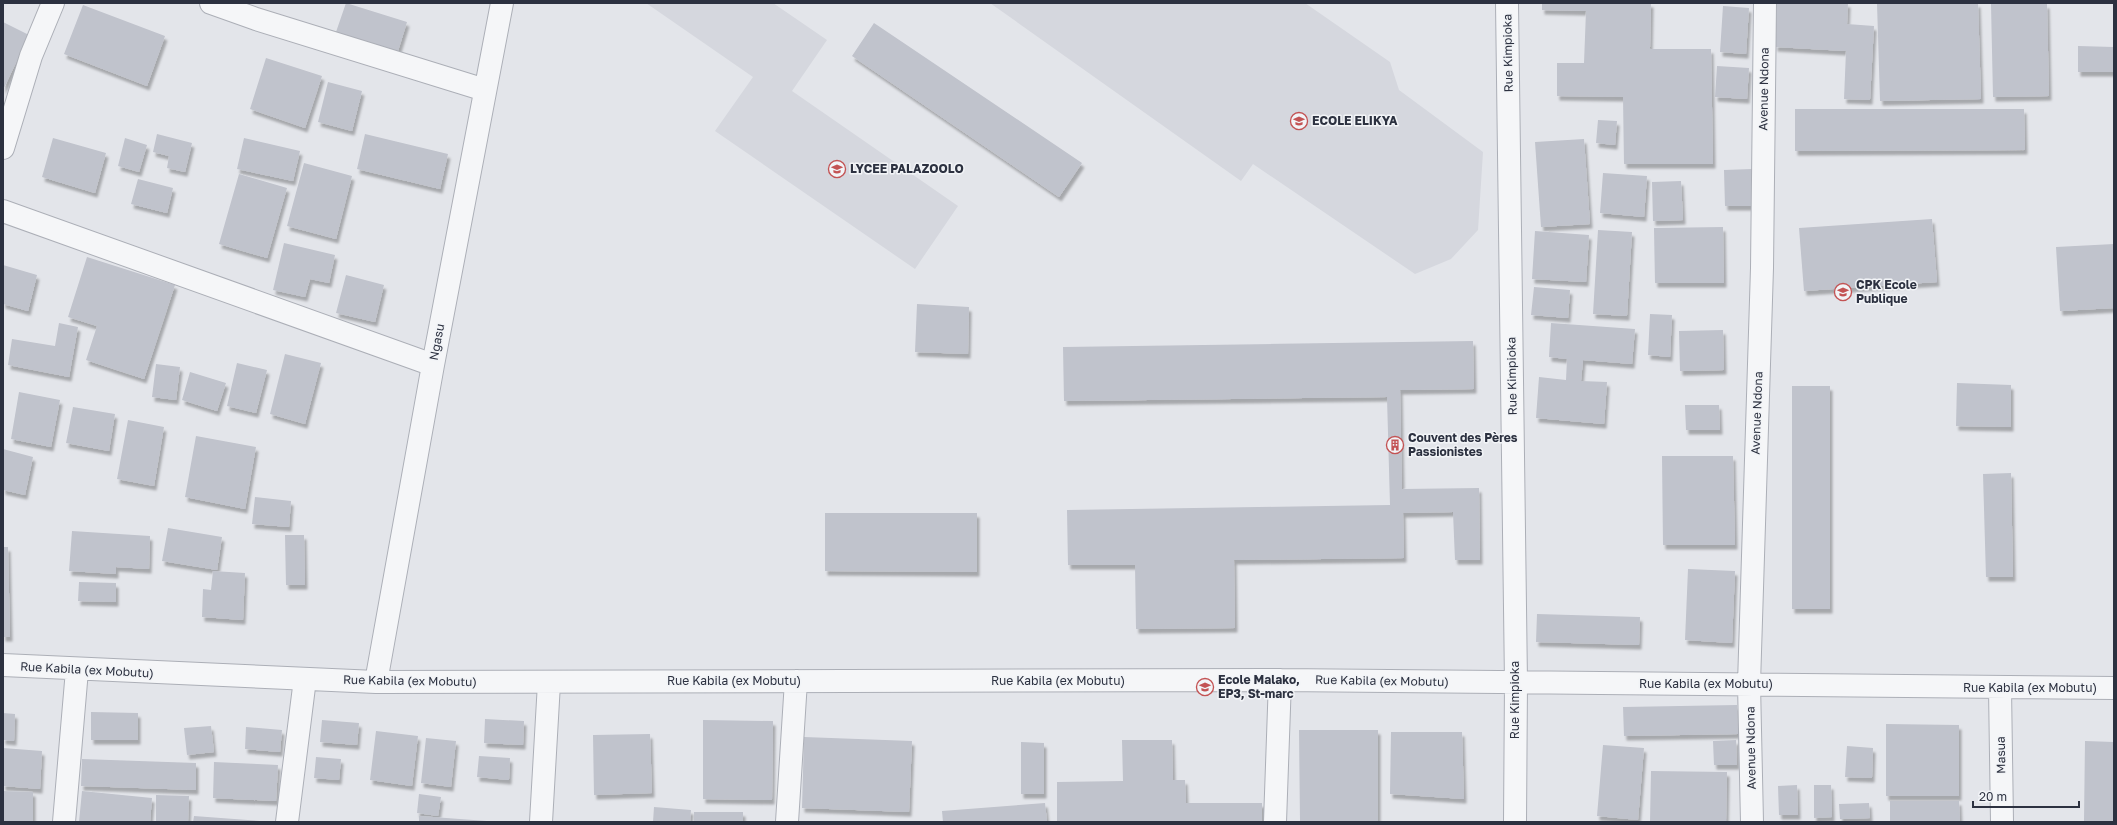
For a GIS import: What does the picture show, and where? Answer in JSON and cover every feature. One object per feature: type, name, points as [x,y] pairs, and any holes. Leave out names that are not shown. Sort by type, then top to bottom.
[{"type":"street","points":[[3,148],[31,56],[54,3]]},
{"type":"street","points":[[211,3],[256,19],[485,90]]},
{"type":"street","name":"Ngasu","points":[[376,682],[433,365],[502,3]]},
{"type":"street","name":"Rue Kimpioka","points":[[1507,3],[1516,683],[1515,822]]},
{"type":"street","name":"Avenue Ndona","points":[[1752,822],[1749,684],[1762,268],[1765,3]]},
{"type":"street","points":[[3,212],[433,365]]},
{"type":"street","name":"Rue Kabila (ex Mobutu)","points":[[3,666],[376,682],[549,683],[1280,680],[2114,688]]},
{"type":"street","points":[[64,822],[77,670]]},
{"type":"street","points":[[287,822],[305,678]]},
{"type":"street","points":[[1275,822],[1280,680]]},
{"type":"street","points":[[787,822],[796,681]]},
{"type":"street","points":[[541,822],[549,683]]},
{"type":"street","name":"Masua","points":[[2000,688],[2002,822]]},
{"type":"shaded area","name":"LYCEE PALAZOOLO","points":[[646,3],[773,3],[827,40],[792,91],[958,206],[915,269],[715,131],[753,77]]},
{"type":"shaded area","name":"ECOLE ELIKYA","points":[[990,3],[1305,3],[1390,62],[1399,90],[1483,152],[1478,230],[1451,259],[1415,274],[1253,164],[1241,181]]},
{"type":"building","points":[[346,3],[407,22],[398,51],[336,32]]},
{"type":"building","points":[[1542,3],[1651,3],[1650,49],[1711,49],[1713,164],[1624,164],[1623,97],[1557,96],[1557,63],[1584,63],[1586,11],[1542,10]]},
{"type":"building","points":[[1777,3],[1848,3],[1847,24],[1874,26],[1870,100],[1844,99],[1846,51],[1775,47]]},
{"type":"building","points":[[1877,3],[1978,3],[1981,99],[1880,101]]},
{"type":"building","points":[[1991,4],[2047,4],[2049,96],[1993,97]]},
{"type":"building","points":[[83,5],[165,36],[147,86],[64,54]]},
{"type":"building","points":[[1723,6],[1749,8],[1746,54],[1720,52]]},
{"type":"building","points":[[3,22],[29,35],[3,90]]},
{"type":"building","points":[[874,23],[1082,163],[1059,197],[852,56]]},
{"type":"building","points":[[2078,46],[2114,47],[2114,72],[2078,72]]},
{"type":"building","points":[[266,58],[322,76],[305,128],[250,109]]},
{"type":"building","points":[[1717,66],[1749,68],[1747,99],[1715,97]]},
{"type":"building","points":[[328,82],[362,91],[352,131],[318,122]]},
{"type":"building","points":[[1795,109],[2024,109],[2025,150],[1795,151]]},
{"type":"building","points":[[1598,120],[1617,121],[1615,145],[1596,143]]},
{"type":"building","points":[[157,134],[192,143],[185,172],[167,168],[169,156],[153,152]]},
{"type":"building","points":[[365,134],[448,154],[440,189],[357,169]]},
{"type":"building","points":[[53,138],[106,153],[95,193],[42,177]]},
{"type":"building","points":[[125,138],[147,145],[139,172],[118,166]]},
{"type":"building","points":[[244,138],[300,151],[293,181],[237,169]]},
{"type":"building","points":[[1584,139],[1590,224],[1541,227],[1535,142]]},
{"type":"building","points":[[304,163],[352,176],[336,239],[287,226]]},
{"type":"building","points":[[1752,169],[1753,206],[1725,206],[1724,170]]},
{"type":"building","points":[[1603,173],[1647,176],[1644,217],[1600,213]]},
{"type":"building","points":[[239,174],[287,188],[267,258],[219,244]]},
{"type":"building","points":[[138,179],[173,188],[167,213],[131,204]]},
{"type":"building","points":[[1681,181],[1683,220],[1653,221],[1652,182]]},
{"type":"building","points":[[1932,219],[1937,282],[1804,291],[1799,228]]},
{"type":"building","points":[[1723,227],[1724,283],[1655,283],[1654,228]]},
{"type":"building","points":[[1598,230],[1632,232],[1627,316],[1593,314]]},
{"type":"building","points":[[1535,231],[1589,235],[1586,282],[1532,279]]},
{"type":"building","points":[[284,243],[335,255],[329,283],[310,279],[305,297],[273,290]]},
{"type":"building","points":[[2114,244],[2114,308],[2060,311],[2056,247]]},
{"type":"building","points":[[87,257],[175,285],[144,379],[86,360],[97,326],[68,317]]},
{"type":"building","points":[[3,265],[37,275],[28,311],[3,304]]},
{"type":"building","points":[[346,275],[384,285],[375,322],[336,313]]},
{"type":"building","points":[[1534,287],[1570,290],[1568,318],[1531,315]]},
{"type":"building","points":[[917,304],[969,307],[968,354],[915,352]]},
{"type":"building","points":[[1650,314],[1672,315],[1670,357],[1648,355]]},
{"type":"building","points":[[59,323],[78,327],[69,377],[8,365],[12,339],[55,346]]},
{"type":"building","points":[[1551,323],[1635,329],[1632,364],[1583,360],[1581,381],[1607,382],[1604,424],[1536,418],[1539,377],[1566,380],[1567,359],[1549,357]]},
{"type":"building","points":[[1723,330],[1724,370],[1680,371],[1679,331]]},
{"type":"building","name":"Couvent des Pères Passionistes","points":[[1473,341],[1474,389],[1400,390],[1402,489],[1479,488],[1480,560],[1455,560],[1453,512],[1403,513],[1404,558],[1234,560],[1235,628],[1136,629],[1135,565],[1068,565],[1067,510],[1390,505],[1387,397],[1064,401],[1063,347]]},
{"type":"building","points":[[285,354],[321,363],[305,424],[270,414]]},
{"type":"building","points":[[237,363],[267,370],[256,413],[227,406]]},
{"type":"building","points":[[156,364],[180,367],[176,400],[152,397]]},
{"type":"building","points":[[190,372],[226,383],[217,411],[182,400]]},
{"type":"building","points":[[1957,383],[2011,385],[2011,427],[1956,426]]},
{"type":"building","points":[[1792,386],[1830,386],[1830,609],[1792,609]]},
{"type":"building","points":[[19,392],[60,400],[51,447],[11,439]]},
{"type":"building","points":[[1685,405],[1719,405],[1720,430],[1686,430]]},
{"type":"building","points":[[73,407],[115,414],[109,451],[66,443]]},
{"type":"building","points":[[128,420],[164,427],[154,486],[117,479]]},
{"type":"building","points":[[196,436],[256,447],[245,509],[185,497]]},
{"type":"building","points":[[3,449],[33,457],[25,495],[3,490]]},
{"type":"building","points":[[1662,456],[1733,456],[1735,545],[1663,545]]},
{"type":"building","points":[[2011,473],[2013,577],[1986,577],[1983,474]]},
{"type":"building","points":[[255,497],[291,501],[289,527],[252,524]]},
{"type":"building","points":[[825,513],[977,513],[977,572],[825,571]]},
{"type":"building","points":[[168,528],[222,537],[217,570],[162,561]]},
{"type":"building","points":[[72,531],[150,536],[149,569],[116,567],[116,574],[69,571]]},
{"type":"building","points":[[285,535],[304,535],[305,585],[286,585]]},
{"type":"building","points":[[3,547],[8,547],[10,637],[3,637]]},
{"type":"building","points":[[1688,569],[1735,571],[1732,643],[1685,640]]},
{"type":"building","points":[[213,571],[245,573],[243,620],[202,617],[203,589],[211,590]]},
{"type":"building","points":[[79,582],[116,583],[116,602],[78,601]]},
{"type":"building","points":[[1537,614],[1640,617],[1639,645],[1536,642]]},
{"type":"building","points":[[1737,705],[1738,734],[1624,736],[1623,707]]},
{"type":"building","points":[[91,712],[138,713],[138,740],[91,740]]},
{"type":"building","points":[[3,713],[15,714],[14,741],[3,740]]},
{"type":"building","points":[[485,719],[524,721],[523,745],[484,743]]},
{"type":"building","points":[[322,720],[359,723],[357,745],[320,742]]},
{"type":"building","points":[[703,720],[773,721],[772,800],[703,799]]},
{"type":"building","points":[[1886,724],[1959,725],[1959,796],[1886,796]]},
{"type":"building","points":[[211,726],[214,752],[187,755],[184,728]]},
{"type":"building","points":[[246,727],[282,730],[280,752],[245,749]]},
{"type":"building","points":[[1299,730],[1378,730],[1378,822],[1300,822]]},
{"type":"building","points":[[376,731],[418,736],[412,786],[370,780]]},
{"type":"building","points":[[1391,732],[1462,732],[1464,799],[1390,794]]},
{"type":"building","points":[[650,734],[652,793],[594,795],[593,735]]},
{"type":"building","points":[[804,737],[912,741],[909,812],[802,808]]},
{"type":"building","points":[[426,738],[456,741],[451,787],[421,783]]},
{"type":"building","points":[[1122,740],[1172,740],[1173,780],[1185,780],[1186,803],[1262,803],[1262,822],[1057,822],[1057,782],[1123,781]]},
{"type":"building","points":[[1736,740],[1737,765],[1714,765],[1713,741]]},
{"type":"building","points":[[2085,741],[2114,742],[2114,822],[2084,822]]},
{"type":"building","points":[[1021,742],[1044,743],[1044,794],[1021,794]]},
{"type":"building","points":[[1603,745],[1644,748],[1638,820],[1597,816]]},
{"type":"building","points":[[1847,746],[1873,748],[1872,778],[1845,777]]},
{"type":"building","points":[[3,748],[42,751],[40,789],[3,786]]},
{"type":"building","points":[[479,756],[510,758],[509,780],[477,777]]},
{"type":"building","points":[[316,757],[341,759],[339,780],[314,778]]},
{"type":"building","points":[[82,759],[196,763],[196,790],[81,786]]},
{"type":"building","points":[[214,762],[278,765],[276,801],[213,798]]},
{"type":"building","points":[[1651,771],[1727,772],[1726,822],[1650,822]]},
{"type":"building","points":[[1797,785],[1798,815],[1779,815],[1778,786]]},
{"type":"building","points":[[1814,785],[1831,785],[1832,817],[1814,818]]},
{"type":"building","points":[[3,791],[33,792],[33,822],[3,822]]},
{"type":"building","points":[[82,791],[152,798],[150,822],[79,822]]},
{"type":"building","points":[[419,794],[441,797],[438,816],[417,813]]},
{"type":"building","points":[[156,795],[189,796],[188,822],[156,822]]},
{"type":"building","points":[[1890,801],[1959,801],[1960,822],[1890,822]]},
{"type":"building","points":[[1045,803],[1047,822],[943,822],[942,811]]},
{"type":"building","points":[[1869,803],[1870,818],[1840,819],[1839,804]]},
{"type":"building","points":[[654,807],[691,810],[690,822],[653,822]]},
{"type":"building","points":[[694,812],[743,812],[743,822],[694,822]]},
{"type":"building","points":[[194,816],[260,821],[260,822],[193,822]]},
{"type":"building","points":[[419,816],[487,821],[487,822],[419,822]]},
{"type":"place","name":"ECOLE ELIKYA","points":[[1299,121]]},
{"type":"place","name":"LYCEE PALAZOOLO","points":[[837,169]]},
{"type":"place","name":"CPK Ecole Publique","points":[[1843,292]]},
{"type":"place","name":"Couvent des Pères Passionistes","points":[[1395,445]]},
{"type":"place","name":"Ecole Malako, EP3, St-marc","points":[[1205,687]]}]
